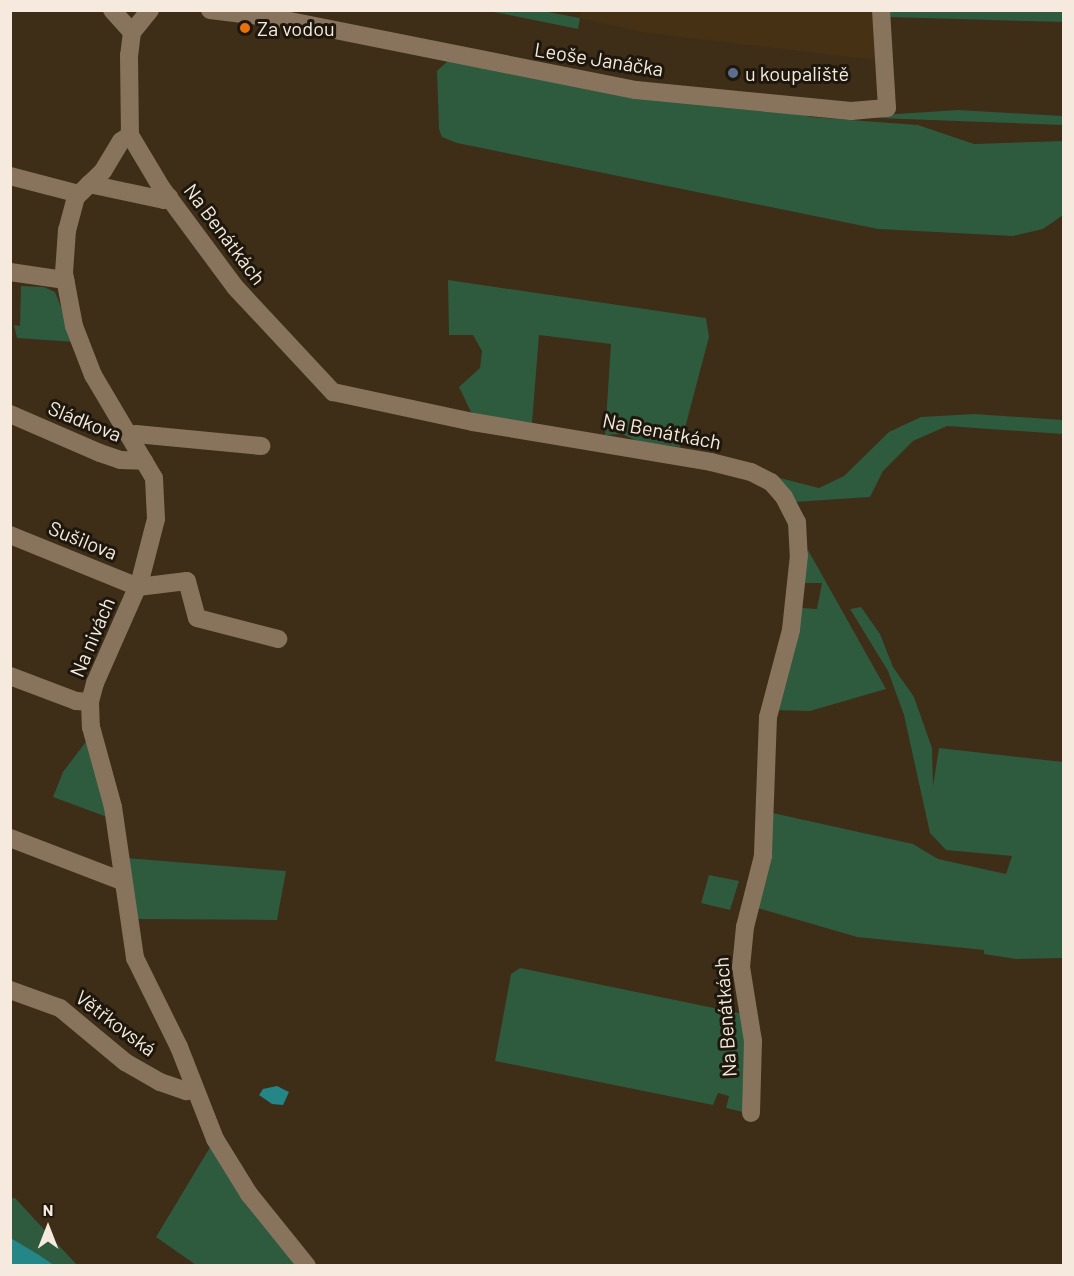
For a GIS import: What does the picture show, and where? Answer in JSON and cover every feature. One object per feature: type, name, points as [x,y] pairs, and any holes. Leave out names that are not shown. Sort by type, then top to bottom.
[{"type":"street","points":[[112,10],[132,32]]},
{"type":"street","points":[[130,135],[129,56],[132,32],[150,10]]},
{"type":"street","name":"Leoše Janáčka","points":[[210,10],[274,18],[636,90],[851,111],[887,108],[888,67],[881,10]]},
{"type":"street","name":"Na nivách","points":[[130,135],[121,141],[103,171],[84,189],[66,230],[66,280],[84,354],[154,478],[156,519],[138,587],[95,683],[90,702],[91,727],[113,807],[135,958],[179,1047],[216,1139],[249,1194],[307,1266]]},
{"type":"street","name":"Na Benátkách","points":[[130,135],[169,197],[235,287],[333,392],[473,422],[711,462],[751,472],[771,482],[784,497],[796,522],[799,555],[791,630],[768,717],[763,856],[745,927],[741,967],[753,1041],[751,1113]]},
{"type":"street","points":[[10,176],[164,200],[169,197]]},
{"type":"street","points":[[10,272],[66,280]]},
{"type":"street","name":"Sládkova","points":[[10,414],[100,453],[120,460],[144,461]]},
{"type":"street","name":"Sládkova","points":[[131,438],[136,434],[261,446]]},
{"type":"street","name":"Sušilova","points":[[10,535],[138,587]]},
{"type":"street","points":[[138,587],[187,581],[197,618],[278,639]]},
{"type":"street","points":[[10,676],[76,701],[90,702]]},
{"type":"street","points":[[10,838],[122,881]]},
{"type":"street","name":"Větřkovská","points":[[10,990],[60,1008],[125,1062],[160,1082],[186,1090],[194,1088]]},
{"type":"shaded area","points":[[581,10],[877,11],[876,60],[641,32],[580,18]]},
{"type":"green space","points":[[489,11],[543,11],[580,18],[578,29]]},
{"type":"green space","points":[[888,11],[1063,11],[1063,22],[889,17]]},
{"type":"green space","points":[[450,59],[790,111],[810,117],[918,125],[974,144],[1063,141],[1063,215],[1043,229],[1013,236],[878,229],[457,143],[442,137],[439,129],[437,71]]},
{"type":"green space","points":[[958,110],[1063,116],[1064,125],[850,117]]},
{"type":"green space","points":[[448,280],[706,318],[709,337],[680,447],[637,441],[622,434],[605,435],[611,344],[539,335],[532,423],[472,414],[459,387],[480,368],[482,351],[473,335],[449,335]]},
{"type":"green space","points":[[21,286],[44,287],[55,292],[75,342],[17,338],[14,325],[20,326]]},
{"type":"green space","points":[[974,414],[1063,420],[1063,434],[947,426],[913,441],[883,471],[870,497],[794,502],[776,477],[819,488],[844,476],[889,432],[921,417]]},
{"type":"green space","points":[[808,550],[886,689],[810,711],[774,710]],"holes":[[[803,583],[822,583],[817,609],[802,608]]]},
{"type":"green space","points":[[861,607],[880,634],[893,667],[914,697],[932,748],[933,786],[939,748],[1063,762],[1063,958],[1016,959],[984,954],[984,950],[857,937],[754,907],[768,812],[913,844],[938,859],[1006,874],[1012,856],[946,850],[930,833],[904,715],[888,671],[850,609]]},
{"type":"green space","points":[[88,739],[107,817],[53,797],[63,772]]},
{"type":"green space","points":[[126,858],[286,871],[277,920],[134,919]]},
{"type":"green space","points":[[709,875],[739,881],[730,910],[701,903]]},
{"type":"green space","points":[[520,968],[743,1014],[747,1113],[726,1108],[729,1096],[718,1093],[713,1105],[495,1061],[511,974]]},
{"type":"green space","points":[[212,1144],[297,1265],[196,1265],[156,1237]]},
{"type":"green space","points":[[10,1198],[15,1198],[77,1265],[54,1265],[11,1238]]},
{"type":"water","points":[[277,1086],[289,1092],[283,1105],[272,1104],[259,1095],[263,1089]]},
{"type":"water","points":[[11,1238],[39,1255],[54,1265],[11,1265]]},
{"type":"place","name":"Za vodou","points":[[245,28]]},
{"type":"place","name":"u koupaliště","points":[[733,73]]}]
